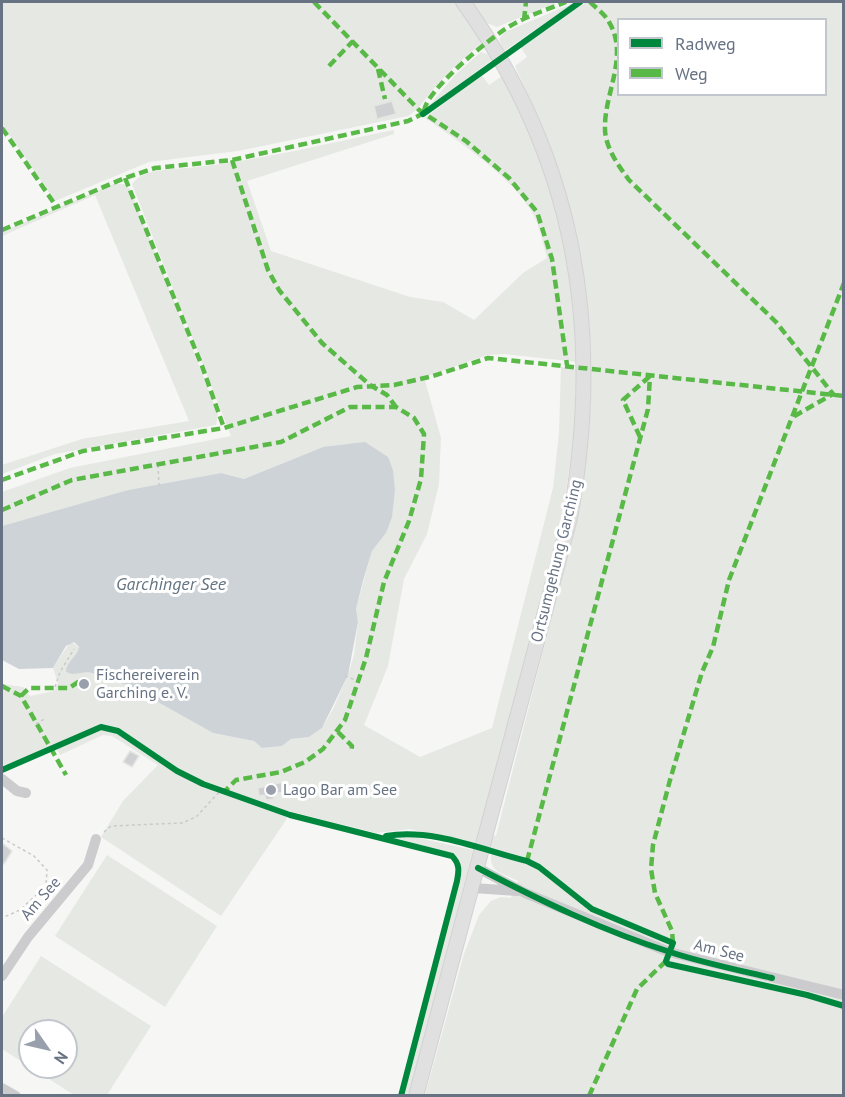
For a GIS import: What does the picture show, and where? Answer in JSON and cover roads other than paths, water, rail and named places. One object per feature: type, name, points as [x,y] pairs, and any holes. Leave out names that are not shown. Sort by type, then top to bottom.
[{"type":"main road","name":"Ortsumgehung Garching","points":[[416,1095],[570,518],[582,442],[585,368],[574,256],[552,172],[521,95],[490,41],[463,2]]},
{"type":"street","points":[[2,779],[17,791],[26,793]]},
{"type":"street","name":"Am See","points":[[2,976],[28,937],[88,865],[96,838]]},
{"type":"street","points":[[478,868],[525,893]]},
{"type":"street","points":[[473,888],[525,893]]},
{"type":"street","name":"Am See","points":[[525,893],[669,952],[843,995]]},
{"type":"street","points":[[2,1088],[16,1095]]},
{"type":"water","name":"Garchinger See","points":[[365,442],[388,457],[393,470],[395,490],[392,517],[386,533],[372,551],[363,581],[356,609],[358,622],[348,675],[322,728],[309,737],[291,739],[282,746],[262,748],[254,741],[213,733],[131,687],[88,672],[72,674],[66,672],[79,647],[74,642],[66,646],[53,668],[19,669],[2,660],[2,526],[128,490],[221,473],[244,479],[323,447]]},
{"type":"place","name":"Fischereiverein Garching e. V.","points":[[84,684]]},
{"type":"place","name":"Lago Bar am See","points":[[271,790]]}]
